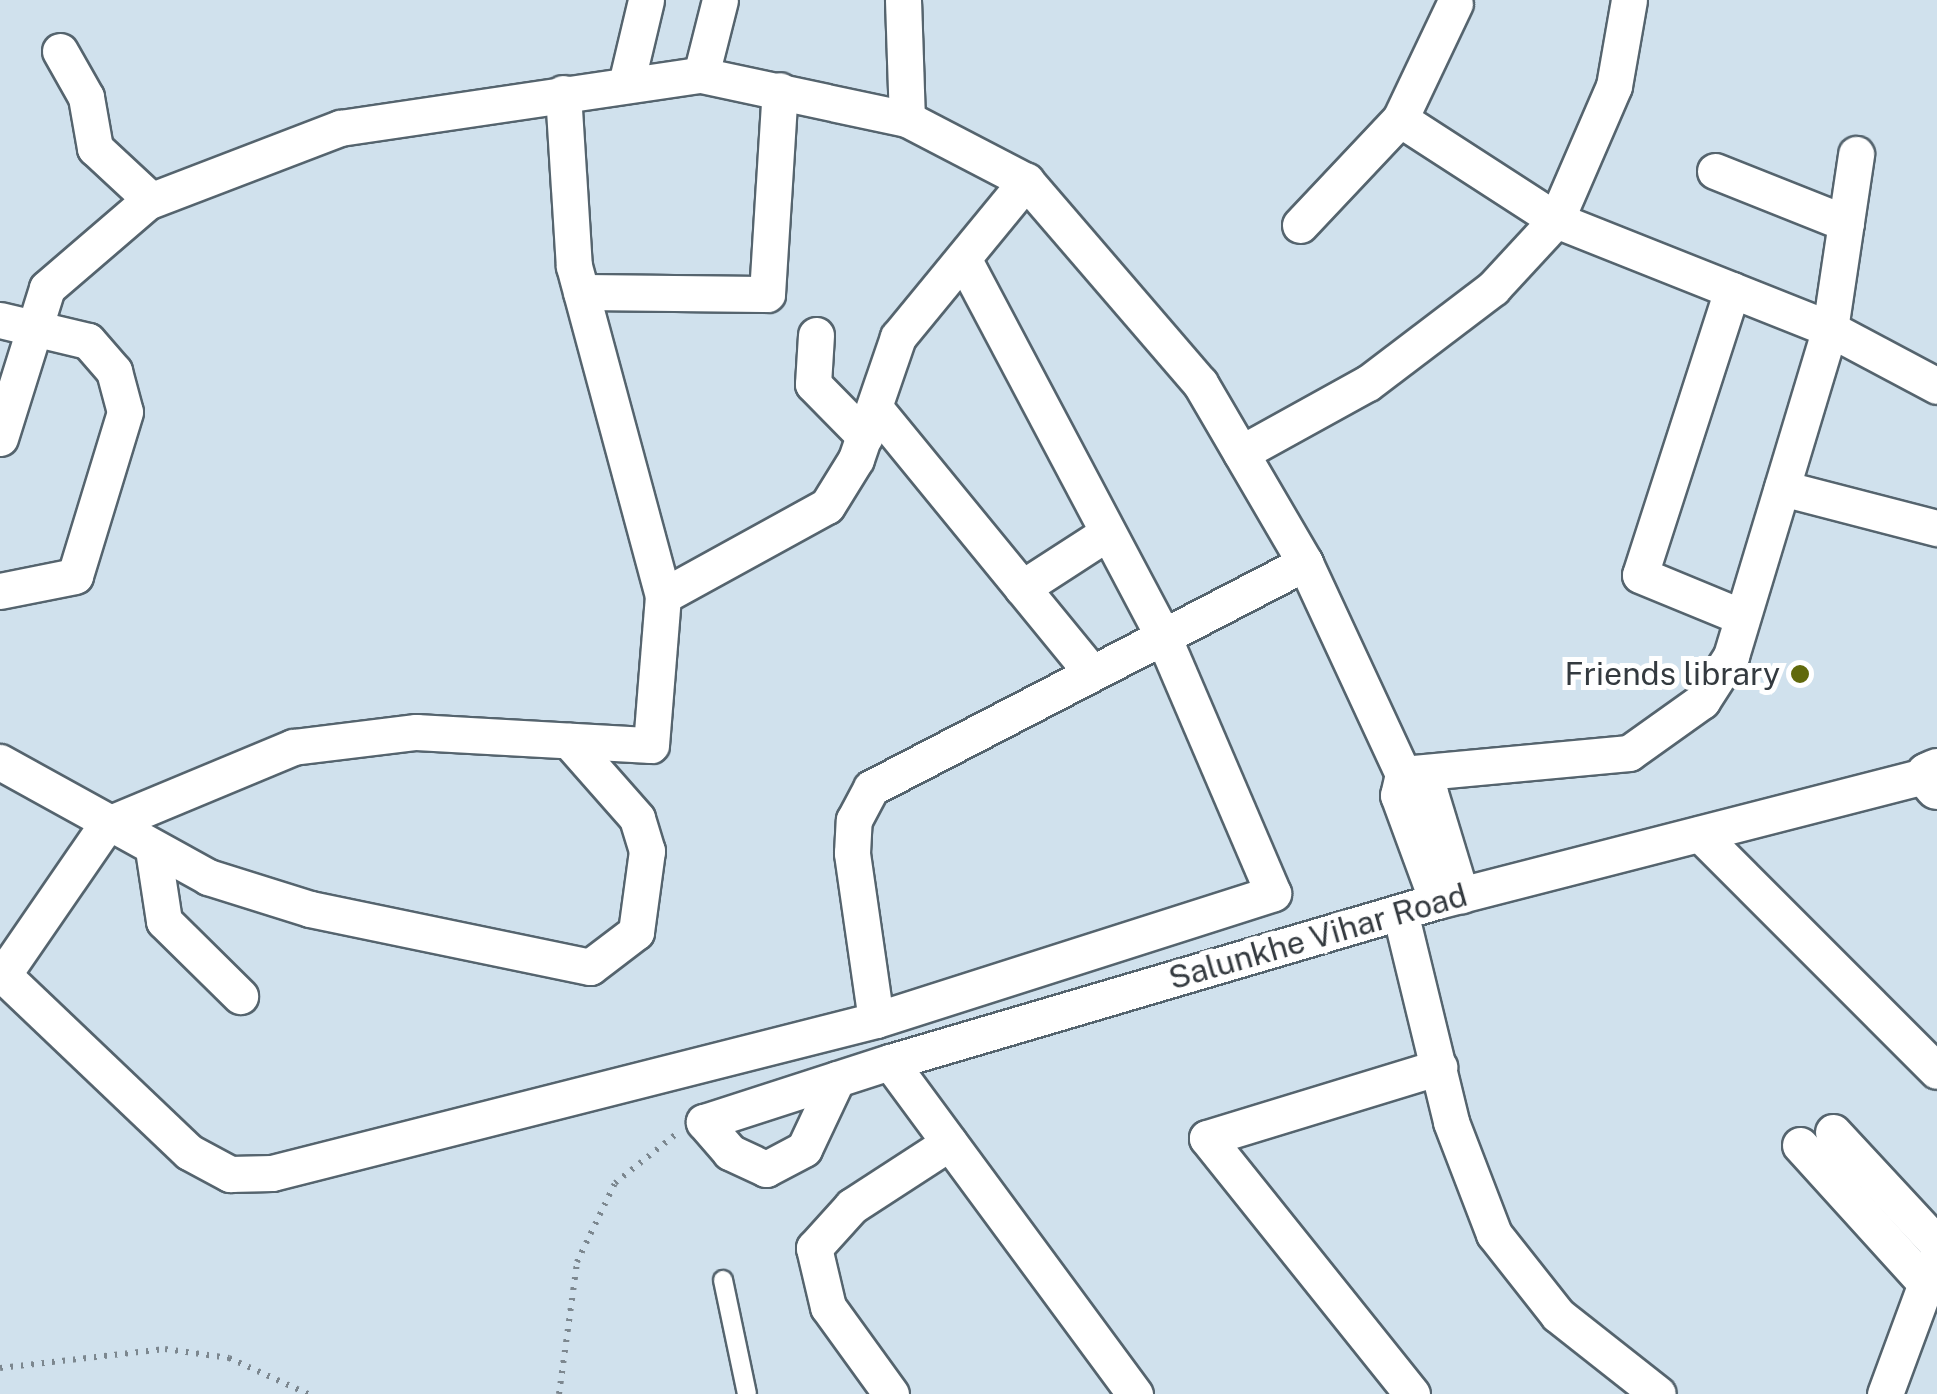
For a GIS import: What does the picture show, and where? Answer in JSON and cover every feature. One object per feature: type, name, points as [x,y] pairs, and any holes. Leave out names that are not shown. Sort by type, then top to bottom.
[{"type":"street","points":[[627,80],[646,0]]},
{"type":"street","points":[[701,75],[720,0]]},
{"type":"street","points":[[903,0],[906,119]]},
{"type":"street","points":[[1240,453],[1368,384],[1493,288],[1556,220],[1614,86],[1629,0]]},
{"type":"street","points":[[1300,225],[1400,119],[1455,3]]},
{"type":"street","points":[[60,52],[86,97],[95,148],[152,200]]},
{"type":"street","points":[[0,438],[48,288],[152,200],[340,128],[627,80],[701,75],[906,119],[1026,180],[1200,382],[1305,563],[1403,774],[1430,793],[1449,898]]},
{"type":"street","points":[[581,292],[767,294],[780,90]]},
{"type":"street","points":[[563,93],[581,292],[663,596],[651,745],[416,732],[294,747],[106,825],[2,973],[189,1152],[230,1174],[272,1173],[876,1020],[1273,893],[1162,634],[964,260]]},
{"type":"street","points":[[1400,119],[1556,220],[1830,328],[1937,386]]},
{"type":"street","points":[[1403,774],[1629,753],[1702,702],[1742,617],[1830,328],[1856,154]]},
{"type":"street","points":[[1715,171],[1846,223]]},
{"type":"street","points":[[663,596],[827,506],[870,422],[898,337],[1026,180]]},
{"type":"street","points":[[1732,290],[1640,576],[1742,617]]},
{"type":"street","points":[[0,320],[88,342],[114,372],[125,412],[75,576],[0,591]]},
{"type":"street","points":[[816,334],[813,384],[870,422],[1022,588],[1091,672]]},
{"type":"street","points":[[1782,488],[1937,528]]},
{"type":"street","points":[[1022,588],[1107,533]]},
{"type":"street","points":[[876,1020],[852,853],[854,820],[871,788],[1305,563]]},
{"type":"street","points":[[0,762],[152,849],[310,909],[590,966],[636,932],[647,851],[637,818],[568,741]]},
{"type":"street","name":"Salunkhe Vihar Road","points":[[704,1122],[890,1062],[1449,898],[1934,778]]},
{"type":"street","points":[[1700,834],[1937,1071]]},
{"type":"street","points":[[152,849],[164,920],[240,996]]},
{"type":"street","points":[[1400,912],[1439,1067],[1494,1234],[1558,1315],[1658,1394]]},
{"type":"street","points":[[890,1062],[1135,1394]]},
{"type":"street","points":[[1412,1394],[1206,1138],[1439,1067]]},
{"type":"street","points":[[704,1122],[730,1152],[766,1168],[804,1149],[837,1079]]},
{"type":"street","points":[[1834,1132],[1937,1244]]},
{"type":"street","points":[[891,1394],[828,1306],[814,1248],[852,1206],[949,1143]]},
{"type":"street","points":[[1800,1145],[1931,1269],[1885,1394]]},
{"type":"lane","points":[[723,1280],[747,1394]]},
{"type":"path","points":[[559,1394],[577,1262],[614,1183],[653,1146],[704,1122]]},
{"type":"path","points":[[0,1368],[165,1349],[229,1358],[308,1394]]},
{"type":"place","name":"Friends library","points":[[1800,674]]}]
